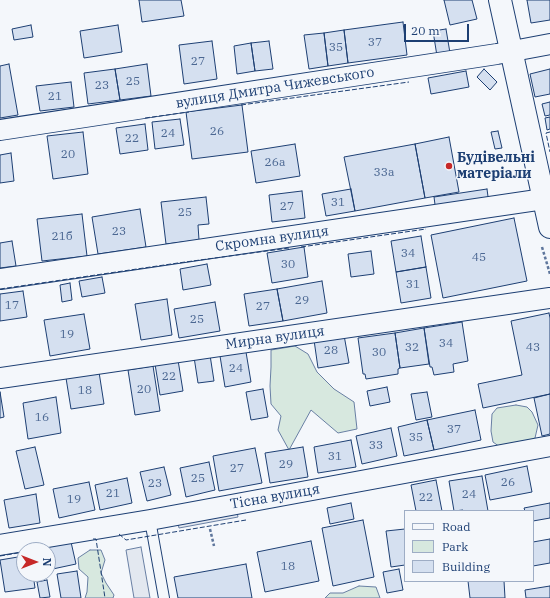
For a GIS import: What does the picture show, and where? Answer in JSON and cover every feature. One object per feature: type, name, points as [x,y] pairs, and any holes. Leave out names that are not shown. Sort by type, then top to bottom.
[{"type":"street","points":[[500,0],[550,226]]},
{"type":"street","name":"вулиця Дмитра Чижевського","points":[[0,130],[550,44]]},
{"type":"street","name":"Скромна вулиця","points":[[0,279],[544,199]]},
{"type":"street","name":"Мирна вулиця","points":[[0,378],[550,298]]},
{"type":"street","name":"Тісна вулиця","points":[[0,545],[150,520],[550,446]]},
{"type":"lane","points":[[150,520],[164,598]]},
{"type":"green space","points":[[295,346],[308,354],[317,372],[334,389],[354,402],[357,429],[338,433],[311,410],[289,450],[278,430],[281,416],[271,404],[271,350]]},
{"type":"green space","points":[[516,405],[527,407],[532,412],[538,425],[535,438],[525,445],[500,447],[493,442],[491,431],[492,414],[497,408]]},
{"type":"green space","points":[[90,550],[101,550],[105,560],[101,573],[114,595],[113,598],[85,598],[88,577],[79,569],[78,558]]},
{"type":"green space","points":[[359,586],[376,587],[380,598],[325,598],[330,593],[343,593]]},
{"type":"shaded area","points":[[236,508],[238,517],[179,528],[177,519]]},
{"type":"shaded area","points":[[141,547],[150,598],[134,598],[126,550]]},
{"type":"building","points":[[139,0],[181,0],[184,16],[142,22]]},
{"type":"building","points":[[444,0],[472,0],[477,19],[450,25]]},
{"type":"building","points":[[527,0],[550,0],[550,20],[531,23]]},
{"type":"building","points":[[403,22],[407,55],[348,63],[344,30]]},
{"type":"building","points":[[31,25],[33,37],[14,40],[12,29]]},
{"type":"building","points":[[118,25],[122,52],[84,58],[80,31]]},
{"type":"building","points":[[446,29],[450,53],[437,56],[433,31]]},
{"type":"building","points":[[344,30],[348,63],[328,66],[324,33]]},
{"type":"building","points":[[324,33],[328,66],[309,69],[304,35]]},
{"type":"building","points":[[212,41],[217,79],[184,84],[179,45]]},
{"type":"building","points":[[269,41],[273,69],[255,71],[251,43]]},
{"type":"building","points":[[251,43],[255,71],[237,74],[234,46]]},
{"type":"building","points":[[9,64],[18,115],[0,118],[0,66]]},
{"type":"building","points":[[147,64],[151,96],[120,100],[115,69]]},
{"type":"building","points":[[115,69],[120,100],[88,104],[84,73]]},
{"type":"building","points":[[484,69],[497,82],[490,90],[477,77]]},
{"type":"building","points":[[550,69],[550,94],[535,97],[530,74]]},
{"type":"building","points":[[466,71],[469,87],[431,94],[428,78]]},
{"type":"building","points":[[71,82],[74,107],[40,111],[36,86]]},
{"type":"building","points":[[550,102],[550,115],[545,116],[542,104]]},
{"type":"building","points":[[242,105],[248,152],[192,159],[186,112]]},
{"type":"building","points":[[550,117],[550,129],[547,130],[545,118]]},
{"type":"building","points":[[180,119],[184,145],[155,149],[152,122]]},
{"type":"building","points":[[145,124],[148,150],[120,154],[116,128]]},
{"type":"building","points":[[498,131],[502,148],[495,149],[491,132]]},
{"type":"building","points":[[83,132],[88,174],[53,179],[47,136]]},
{"type":"building","points":[[449,137],[459,192],[425,198],[415,144]]},
{"type":"building","points":[[295,144],[300,176],[256,183],[251,151]]},
{"type":"building","points":[[415,144],[425,198],[355,211],[344,157]]},
{"type":"building","points":[[11,153],[14,181],[0,183],[0,155]]},
{"type":"building","points":[[351,189],[355,211],[326,216],[322,194]]},
{"type":"building","points":[[487,189],[489,204],[436,212],[434,197]]},
{"type":"building","points":[[302,191],[305,218],[272,222],[269,195]]},
{"type":"building","points":[[206,197],[209,224],[198,225],[199,240],[166,244],[161,202]]},
{"type":"building","points":[[140,209],[146,247],[98,254],[92,217]]},
{"type":"building","points":[[82,214],[87,256],[42,261],[37,219]]},
{"type":"building","points":[[514,218],[527,281],[443,298],[431,235]]},
{"type":"building","points":[[421,236],[426,267],[396,272],[391,241]]},
{"type":"building","points":[[12,241],[16,266],[0,268],[0,243]]},
{"type":"building","points":[[304,247],[308,277],[272,283],[267,253]]},
{"type":"building","points":[[371,251],[374,274],[351,277],[348,254]]},
{"type":"building","points":[[207,264],[211,285],[183,290],[180,269]]},
{"type":"building","points":[[426,267],[431,298],[401,303],[396,272]]},
{"type":"building","points":[[102,277],[105,293],[82,297],[79,281]]},
{"type":"building","points":[[322,281],[327,313],[283,321],[277,289]]},
{"type":"building","points":[[70,283],[72,300],[62,302],[60,285]]},
{"type":"building","points":[[277,289],[283,321],[249,326],[244,294]]},
{"type":"building","points":[[23,291],[27,317],[0,321],[0,294]]},
{"type":"building","points":[[167,299],[172,335],[141,340],[135,304]]},
{"type":"building","points":[[215,302],[220,331],[179,338],[174,309]]},
{"type":"building","points":[[549,313],[550,394],[483,408],[478,384],[522,375],[511,321]]},
{"type":"building","points":[[84,314],[90,349],[50,356],[44,320]]},
{"type":"building","points":[[462,322],[468,361],[453,364],[454,372],[434,375],[432,367],[430,367],[424,328]]},
{"type":"building","points":[[424,328],[429,364],[400,368],[395,333]]},
{"type":"building","points":[[395,333],[400,368],[398,369],[398,374],[366,379],[365,374],[363,374],[358,338]]},
{"type":"building","points":[[344,335],[349,363],[318,368],[314,340]]},
{"type":"building","points":[[246,352],[251,382],[225,387],[220,356]]},
{"type":"building","points":[[210,355],[214,381],[198,383],[194,357]]},
{"type":"building","points":[[178,360],[183,391],[160,395],[155,364]]},
{"type":"building","points":[[153,366],[160,411],[135,415],[128,370]]},
{"type":"building","points":[[99,372],[104,404],[71,409],[66,378]]},
{"type":"building","points":[[387,387],[390,402],[370,406],[367,391]]},
{"type":"building","points":[[263,389],[268,417],[251,420],[246,392]]},
{"type":"building","points":[[0,392],[4,417],[0,418]]},
{"type":"building","points":[[427,392],[432,417],[416,420],[411,394]]},
{"type":"building","points":[[550,394],[550,434],[542,436],[534,398]]},
{"type":"building","points":[[56,397],[61,433],[28,439],[23,403]]},
{"type":"building","points":[[475,410],[481,440],[434,450],[427,420]]},
{"type":"building","points":[[427,420],[434,450],[404,456],[398,427]]},
{"type":"building","points":[[391,428],[397,456],[362,464],[356,436]]},
{"type":"building","points":[[351,440],[356,467],[318,473],[314,447]]},
{"type":"building","points":[[35,447],[44,485],[25,489],[16,451]]},
{"type":"building","points":[[303,447],[308,477],[270,483],[265,453]]},
{"type":"building","points":[[255,448],[262,483],[219,491],[213,456]]},
{"type":"building","points":[[209,462],[215,490],[186,497],[180,468]]},
{"type":"building","points":[[527,466],[532,492],[490,500],[485,475]]},
{"type":"building","points":[[164,467],[171,495],[147,501],[140,472]]},
{"type":"building","points":[[482,476],[488,510],[454,510],[449,481]]},
{"type":"building","points":[[127,478],[132,503],[100,510],[95,485]]},
{"type":"building","points":[[436,480],[442,510],[416,510],[411,485]]},
{"type":"building","points":[[89,482],[95,510],[59,518],[53,489]]},
{"type":"building","points":[[36,494],[40,523],[9,528],[4,500]]},
{"type":"building","points":[[351,503],[354,519],[330,524],[327,508]]},
{"type":"building","points":[[550,503],[550,518],[534,521],[534,510],[525,510],[524,508]]},
{"type":"building","points":[[363,520],[374,577],[333,586],[322,528]]},
{"type":"building","points":[[404,529],[404,565],[391,567],[386,531]]},
{"type":"building","points":[[550,539],[550,563],[534,566],[534,542]]},
{"type":"building","points":[[311,541],[319,581],[265,592],[257,552]]},
{"type":"building","points":[[71,542],[76,564],[56,568],[56,545]]},
{"type":"building","points":[[16,557],[16,582],[34,582],[35,588],[5,592],[0,560]]},
{"type":"building","points":[[246,564],[252,598],[178,598],[174,577]]},
{"type":"building","points":[[399,569],[403,590],[387,593],[383,572]]},
{"type":"building","points":[[77,571],[81,598],[61,598],[57,574]]},
{"type":"building","points":[[37,582],[47,582],[50,597],[40,598]]},
{"type":"building","points":[[468,582],[504,582],[505,598],[470,598]]},
{"type":"building","points":[[550,586],[550,598],[526,598],[525,590]]},
{"type":"fence","points":[[241,105],[409,82]]},
{"type":"fence","points":[[145,118],[189,112]]},
{"type":"fence","points":[[550,132],[546,133],[550,152]]},
{"type":"fence","points":[[301,247],[426,229]]},
{"type":"fence","points":[[0,289],[289,248]]},
{"type":"fence","points":[[119,534],[126,540],[246,520]]},
{"type":"fence","points":[[93,539],[96,539],[105,598]]},
{"type":"fence","points":[[0,556],[16,553]]},
{"type":"place","name":"Будівельні матеріали","points":[[449,166]]}]
